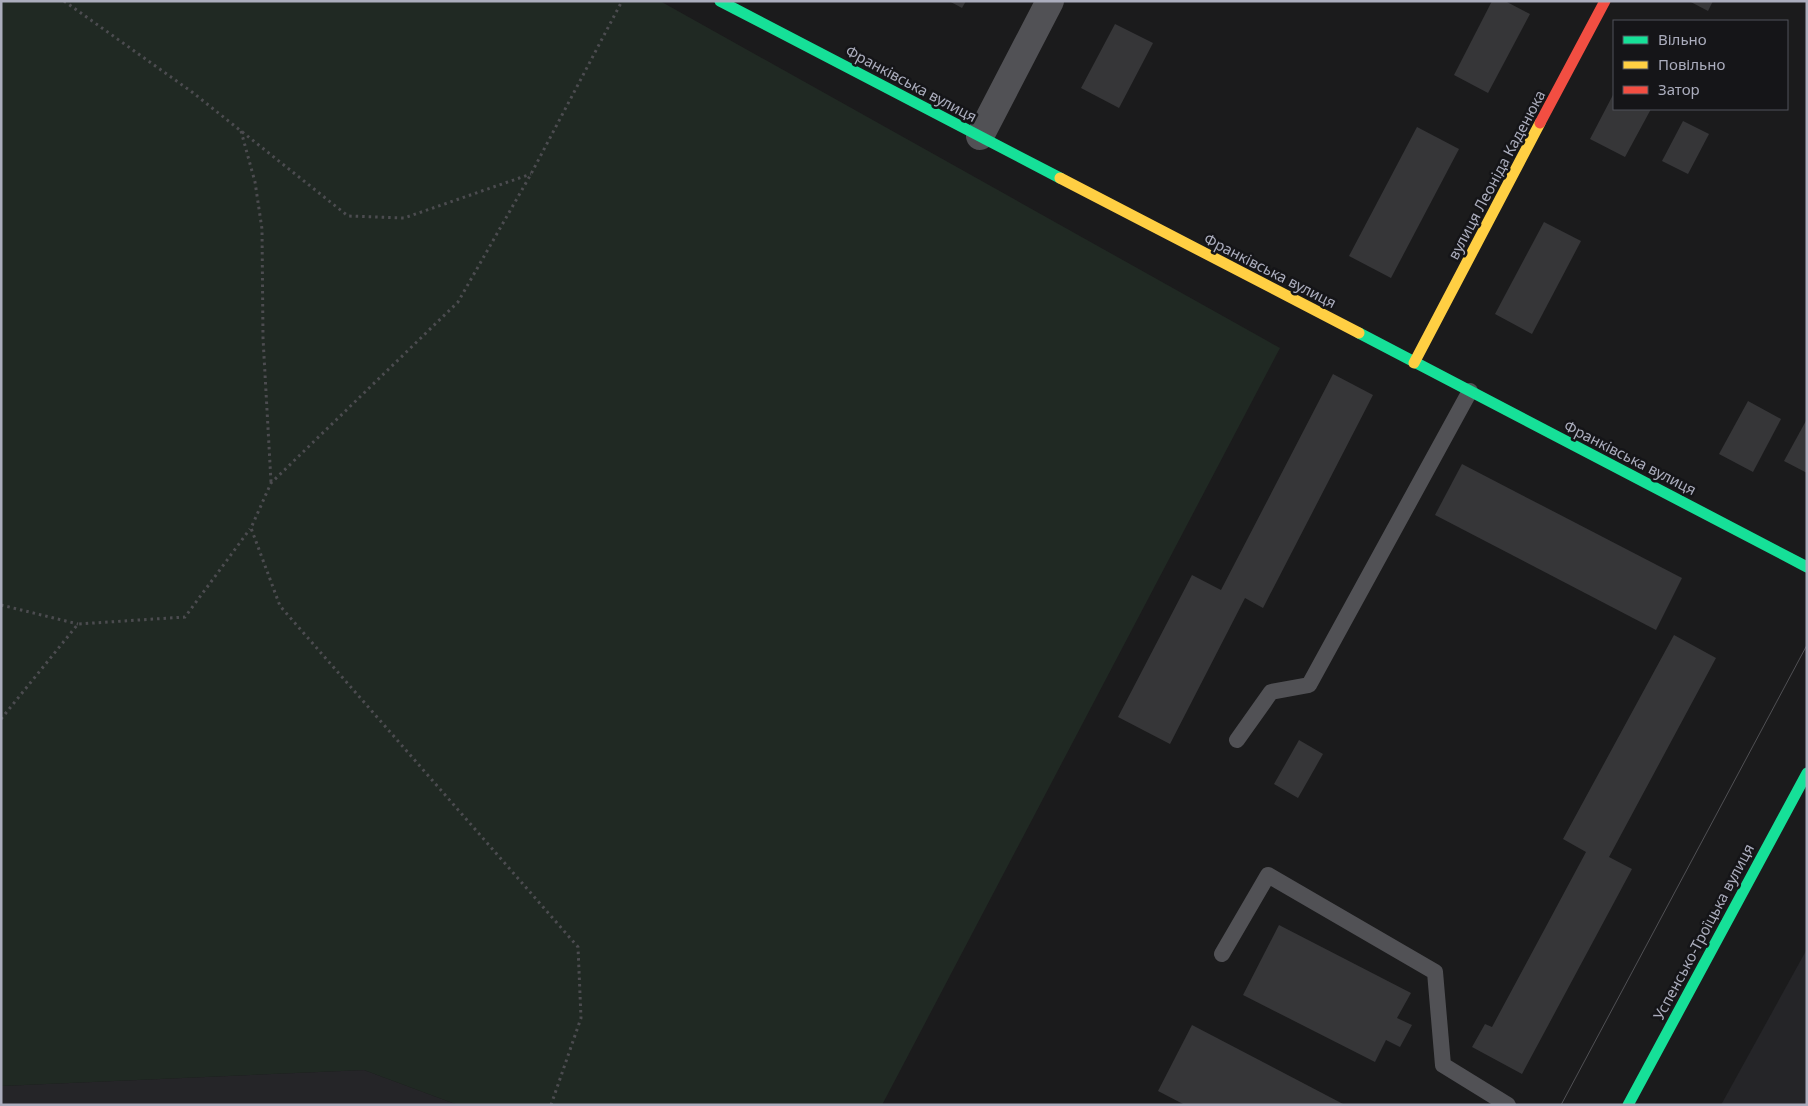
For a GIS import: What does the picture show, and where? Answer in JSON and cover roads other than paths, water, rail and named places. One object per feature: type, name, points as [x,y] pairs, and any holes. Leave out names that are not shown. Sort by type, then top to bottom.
[{"type":"street","name":"Франківська вулиця","points":[[720,1],[1807,567]]},
{"type":"street","points":[[980,136],[1050,1]]},
{"type":"street","name":"вулиця Леоніда Каденюка","points":[[1414,362],[1605,1]]},
{"type":"street","name":"Успенсько-Троїцька вулиця","points":[[1628,1105],[1807,773]]},
{"type":"lane","points":[[1237,740],[1271,692],[1309,685],[1470,392]]},
{"type":"lane","points":[[1222,954],[1268,875],[1435,972],[1443,1065],[1508,1105]]},
{"type":"tram line","points":[[1561,1105],[1807,645]]}]
